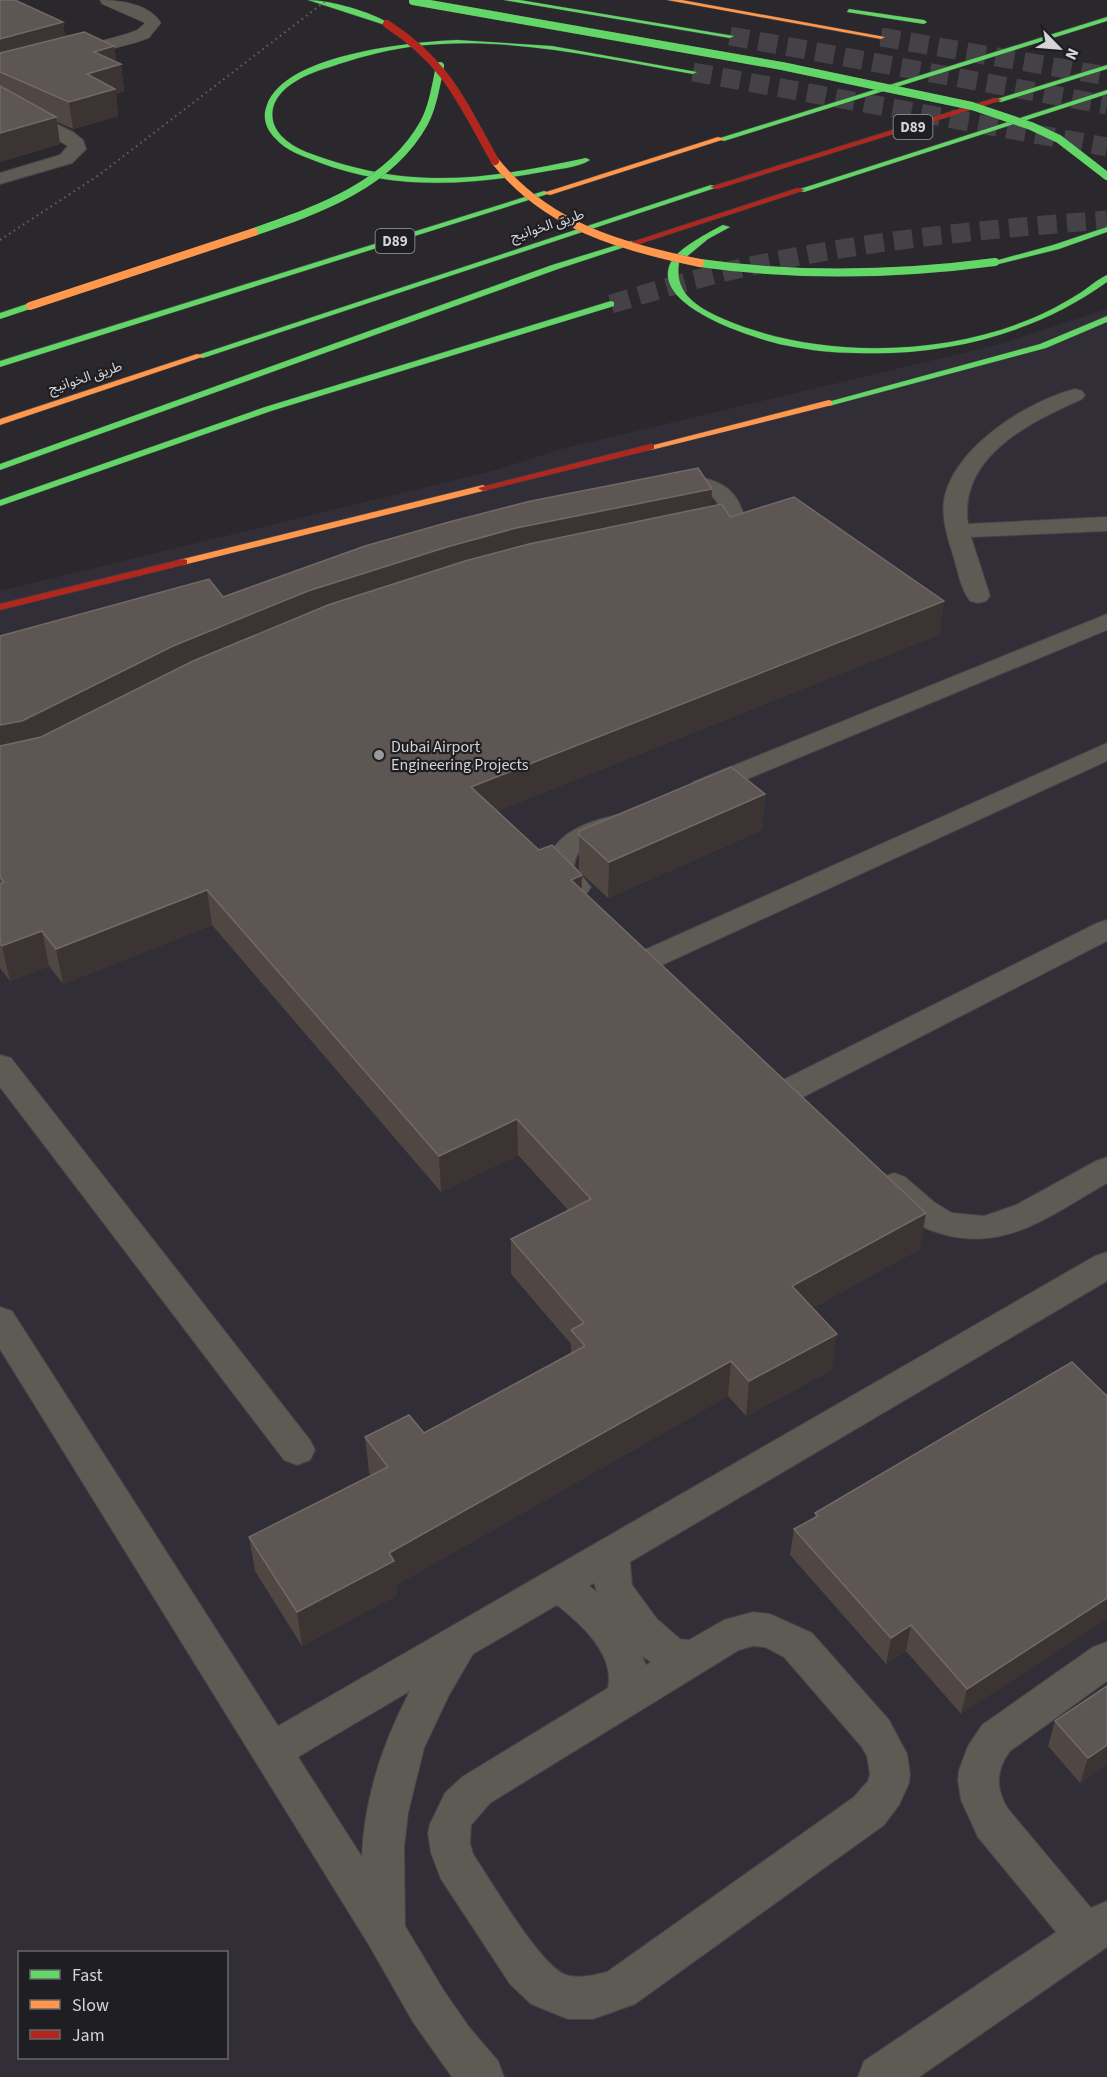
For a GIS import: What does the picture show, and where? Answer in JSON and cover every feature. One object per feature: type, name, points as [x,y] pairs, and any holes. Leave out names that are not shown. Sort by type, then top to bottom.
[{"type":"main road","points":[[312,0],[359,13],[387,24],[420,43],[440,66],[466,104],[497,165],[508,179],[536,204],[579,228],[616,242],[668,256],[776,272],[890,275],[962,268],[995,262],[1056,247],[1107,229]]},
{"type":"main road","points":[[507,0],[730,36]]},
{"type":"main road","points":[[670,0],[881,37]]},
{"type":"main road","points":[[409,1],[809,71],[971,106],[1025,124],[1048,135],[1078,152],[1107,176]]},
{"type":"main road","points":[[834,9],[924,22]]},
{"type":"main road","name":"طريق الخوانيج","points":[[0,364],[1107,19]]},
{"type":"main road","points":[[597,157],[550,169],[469,181],[426,182],[383,178],[313,160],[288,146],[271,131],[268,114],[274,97],[291,82],[316,68],[375,50],[425,42],[467,41],[509,44],[693,72]]},
{"type":"main road","points":[[0,316],[311,211],[348,193],[378,174],[402,153],[418,134],[430,113],[440,66]]},
{"type":"main road","name":"طريق الخوانيج","points":[[0,422],[718,186],[1107,67]]},
{"type":"main road","points":[[0,467],[555,267],[1107,92]]},
{"type":"main road","points":[[702,130],[789,117]]},
{"type":"main road","points":[[821,184],[804,200],[727,227],[705,237],[688,249],[675,262],[673,277],[682,292],[696,307],[718,321],[746,332],[814,347],[857,350],[898,349],[957,342],[1024,325],[1053,313],[1084,296],[1107,278]]},
{"type":"main road","points":[[0,503],[268,408],[611,304]]},
{"type":"main road","points":[[0,607],[910,383],[1043,346],[1107,320]]},
{"type":"street","points":[[0,74],[143,33],[153,23],[150,18],[108,0]]},
{"type":"lane","points":[[0,102],[67,136],[77,144],[77,149],[66,159],[0,179]]},
{"type":"lane","points":[[978,596],[958,531],[956,496],[971,465],[1006,432],[1033,414],[1076,395]]},
{"type":"lane","points":[[652,489],[684,482],[702,483],[721,491],[732,508],[734,516],[723,527],[680,536]]},
{"type":"lane","points":[[958,531],[1107,524]]},
{"type":"lane","points":[[677,798],[1107,621]]},
{"type":"lane","points":[[652,958],[1107,751]]},
{"type":"lane","points":[[592,902],[560,869],[560,857],[566,846],[644,812]]},
{"type":"lane","points":[[791,1089],[1107,929]]},
{"type":"lane","points":[[0,1065],[297,1450]]},
{"type":"lane","points":[[875,1168],[917,1207],[935,1219],[955,1226],[978,1228],[999,1226],[1107,1170]]},
{"type":"lane","points":[[272,1751],[1107,1265]]},
{"type":"lane","points":[[0,1320],[384,1930],[433,2016],[460,2055],[482,2077]]},
{"type":"lane","points":[[612,1554],[610,1565],[614,1589],[647,1636],[670,1653],[682,1658],[694,1657]]},
{"type":"lane","points":[[557,1585],[588,1605],[619,1649],[629,1674],[630,1687],[626,1698]]},
{"type":"lane","points":[[753,1629],[770,1631],[798,1645],[875,1733],[886,1749],[891,1765],[889,1783],[881,1799],[869,1811],[620,1989],[594,1998],[567,1998],[550,1992],[535,1981],[525,1969],[456,1866],[449,1849],[448,1832],[452,1816],[462,1801],[476,1790],[626,1698],[738,1632],[753,1629]]},
{"type":"lane","points":[[384,1930],[381,1875],[383,1834],[395,1773],[412,1726],[434,1682],[461,1641]]},
{"type":"lane","points":[[880,2077],[1097,1929],[993,1823],[983,1807],[978,1789],[978,1770],[985,1752],[996,1738],[1107,1659]]},
{"type":"shaded area","points":[[1107,309],[1107,2077],[0,2077],[0,591],[496,470],[561,449],[1001,344]]},
{"type":"building","points":[[0,0],[15,0],[63,22],[0,39]]},
{"type":"building","points":[[84,32],[114,46],[94,52],[121,64],[87,74],[115,89],[69,102],[0,72],[0,53]]},
{"type":"building","points":[[0,86],[56,117],[0,133]]},
{"type":"building","points":[[698,468],[712,489],[516,528],[447,547],[308,591],[173,646],[22,721],[0,725],[0,636],[209,579],[223,597],[365,546],[449,522],[531,501]]},
{"type":"building","points":[[794,497],[944,601],[471,787],[539,850],[552,845],[582,875],[571,880],[926,1213],[792,1286],[837,1334],[749,1381],[731,1361],[389,1553],[394,1561],[297,1612],[249,1537],[388,1467],[365,1437],[409,1415],[424,1433],[585,1346],[571,1330],[584,1323],[511,1239],[591,1199],[517,1119],[439,1156],[207,890],[56,949],[42,931],[2,946],[0,944],[0,884],[4,882],[0,877],[0,746],[41,737],[193,661],[328,605],[465,561],[529,544],[722,504],[730,517]]},
{"type":"building","points":[[731,767],[765,794],[609,862],[579,835],[579,831]]},
{"type":"building","points":[[1072,1362],[1107,1396],[1107,1598],[967,1689],[911,1625],[891,1638],[794,1529],[818,1516],[815,1513]]},
{"type":"building","points":[[1107,1686],[1107,1745],[1088,1758],[1055,1721]]},
{"type":"tunnel","points":[[730,36],[1107,105]]},
{"type":"tunnel","points":[[881,37],[1107,76]]},
{"type":"tunnel","points":[[693,72],[1107,147]]},
{"type":"tunnel","points":[[611,304],[733,270],[839,249],[973,232],[1107,220]]},
{"type":"railway","points":[[0,240],[99,175],[327,0]]},
{"type":"traffic: fast","points":[[311,0],[359,13],[387,24]]},
{"type":"traffic: fast","points":[[507,0],[730,36]]},
{"type":"traffic: fast","points":[[413,1],[782,66],[972,106],[1031,126],[1059,139],[1107,176]]},
{"type":"traffic: fast","points":[[849,11],[924,22]]},
{"type":"traffic: fast","points":[[721,139],[1107,19]]},
{"type":"traffic: fast","points":[[586,160],[513,175],[478,179],[408,180],[373,175],[338,167],[289,146],[273,131],[270,125],[269,110],[271,102],[281,89],[311,71],[364,53],[410,45],[457,42],[504,43],[599,55],[693,72]]},
{"type":"traffic: fast","points":[[254,232],[326,205],[350,193],[393,163],[410,145],[424,123],[432,102],[440,66]]},
{"type":"traffic: fast","points":[[998,100],[1107,67]]},
{"type":"traffic: fast","points":[[801,190],[1107,92]]},
{"type":"traffic: fast","points":[[200,356],[714,187]]},
{"type":"traffic: fast","points":[[0,364],[547,193]]},
{"type":"traffic: fast","points":[[726,227],[705,237],[675,262],[673,276],[678,290],[689,302],[704,312],[750,333],[785,343],[821,348],[858,351],[895,350],[967,340],[1002,332],[1057,310],[1107,278]]},
{"type":"traffic: fast","points":[[995,262],[1056,247],[1107,229]]},
{"type":"traffic: fast","points":[[0,467],[555,267],[633,243]]},
{"type":"traffic: fast","points":[[700,263],[774,272],[848,274],[885,273],[995,262]]},
{"type":"traffic: fast","points":[[0,503],[268,409],[611,304]]},
{"type":"traffic: fast","points":[[0,316],[30,306]]},
{"type":"traffic: fast","points":[[829,403],[1043,346],[1107,319]]},
{"type":"traffic: slow","points":[[670,0],[881,37]]},
{"type":"traffic: slow","points":[[547,193],[721,139]]},
{"type":"traffic: slow","points":[[495,161],[513,183],[534,201],[587,231],[645,251],[700,263]]},
{"type":"traffic: slow","points":[[30,306],[254,232]]},
{"type":"traffic: slow","points":[[0,422],[200,356]]},
{"type":"traffic: slow","points":[[651,447],[829,403]]},
{"type":"traffic: slow","points":[[183,562],[483,488]]},
{"type":"traffic: jam","points":[[387,24],[409,38],[440,68],[452,84],[495,161]]},
{"type":"traffic: jam","points":[[714,187],[998,100]]},
{"type":"traffic: jam","points":[[633,243],[801,190]]},
{"type":"traffic: jam","points":[[483,488],[651,447]]},
{"type":"traffic: jam","points":[[0,607],[183,562]]},
{"type":"place","name":"Dubai Airport Engineering Projects","points":[[379,755]]}]
